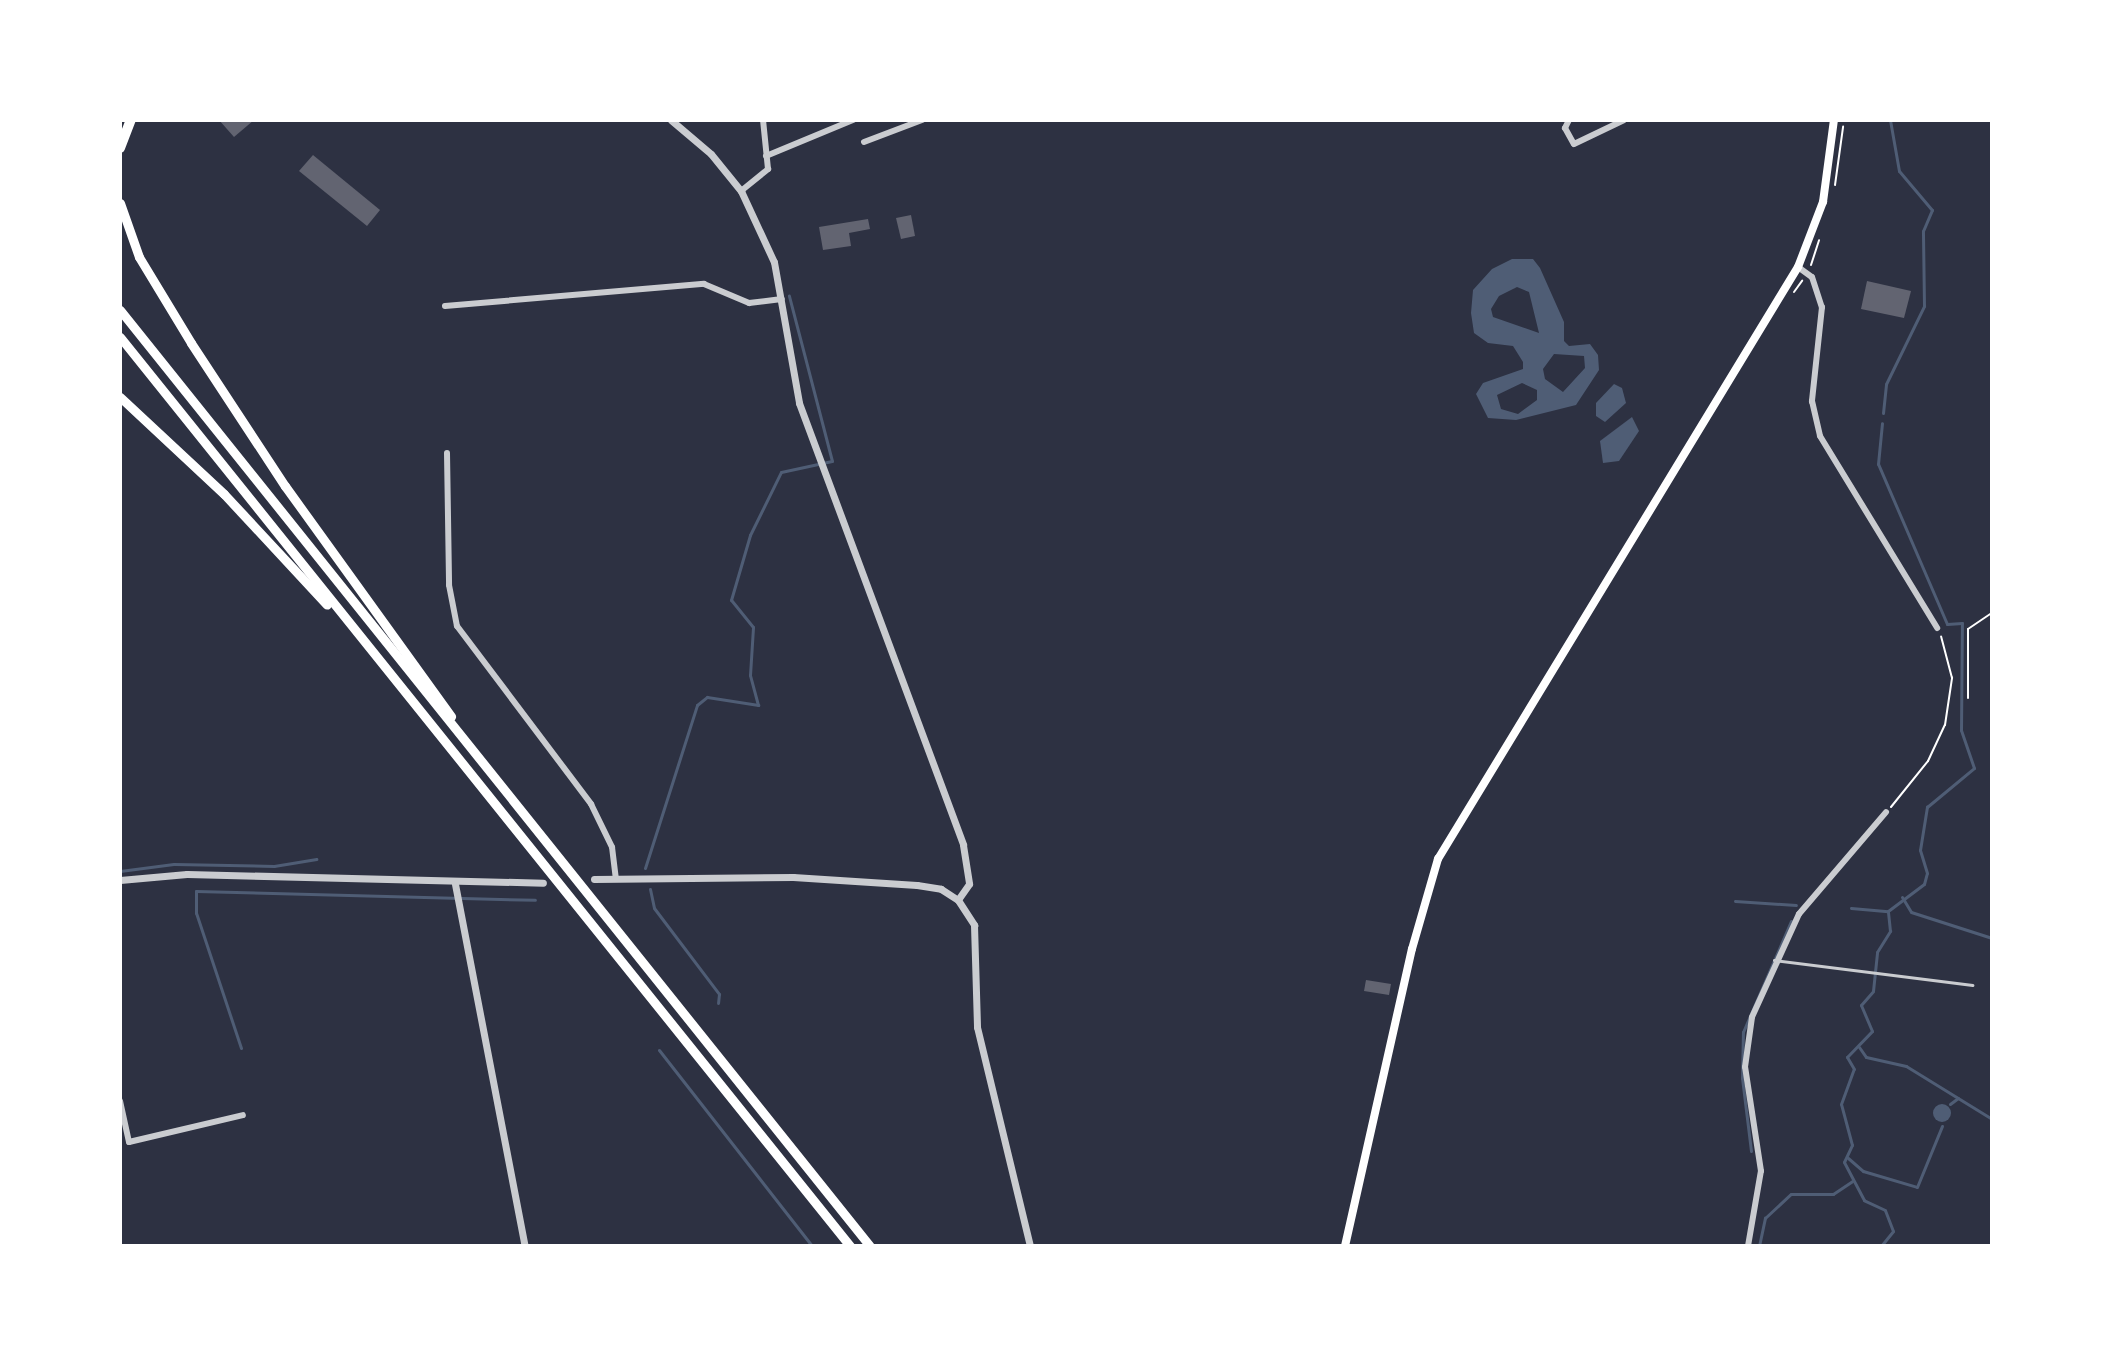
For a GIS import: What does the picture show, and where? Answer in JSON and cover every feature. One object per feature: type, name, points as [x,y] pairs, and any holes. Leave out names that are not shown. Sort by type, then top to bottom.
[{"type":"highway","points":[[120,148],[131,120]]},
{"type":"highway","points":[[120,203],[139,257],[199,356],[285,486],[502,790]]},
{"type":"highway","points":[[120,310],[870,1246]]},
{"type":"highway","points":[[120,337],[850,1246]]},
{"type":"highway","points":[[120,397],[224,494],[386,670]]},
{"type":"main road","points":[[1345,1246],[1412,949],[1438,859],[1798,267],[1823,202],[1834,120]]},
{"type":"street","points":[[671,120],[711,154],[758,218],[782,299],[799,403],[963,845],[969,884],[958,900]]},
{"type":"street","points":[[741,191],[765,173],[763,120]]},
{"type":"street","points":[[766,156],[853,120]]},
{"type":"street","points":[[864,142],[922,120]]},
{"type":"street","points":[[1569,120],[1565,128],[1574,144],[1624,120]]},
{"type":"street","points":[[1798,267],[1812,277],[1822,307],[1822,342],[1813,391],[1817,428],[1937,628]]},
{"type":"street","points":[[445,306],[704,284],[749,303],[782,299]]},
{"type":"street","points":[[447,453],[449,585],[457,626],[591,804],[612,847],[616,878]]},
{"type":"street","points":[[1748,1246],[1761,1171],[1745,1053],[1752,1017],[1774,960],[1814,893],[1886,812]]},
{"type":"street","points":[[120,880],[241,874],[455,884],[543,883]]},
{"type":"street","points":[[594,879],[793,877],[941,889],[958,900],[974,925],[977,1027],[1030,1246]]},
{"type":"street","points":[[455,884],[525,1246]]},
{"type":"street","points":[[120,1101],[129,1142],[243,1115]]},
{"type":"lane","points":[[1774,960],[1972,985]]},
{"type":"path","points":[[1968,698],[1968,629],[1992,613]]},
{"type":"path","points":[[1886,812],[1933,752],[1948,716],[1952,678],[1937,628]]},
{"type":"water","points":[[1512,259],[1533,259],[1564,322],[1564,341],[1569,346],[1590,344],[1598,355],[1599,370],[1576,405],[1516,420],[1488,418],[1476,394],[1483,383],[1523,369],[1523,362],[1513,346],[1488,343],[1474,333],[1471,313],[1473,290],[1492,269]],"holes":[[[1517,287],[1529,292],[1539,333],[1493,317],[1491,309],[1499,296]],[[1554,354],[1584,356],[1585,368],[1563,392],[1545,379],[1543,369]],[[1522,383],[1537,390],[1537,400],[1518,414],[1501,409],[1497,395]]]},
{"type":"water","points":[[1614,384],[1622,388],[1626,403],[1605,422],[1596,416],[1596,403]]},
{"type":"water","points":[[1632,417],[1639,431],[1619,461],[1603,463],[1600,441]]},
{"type":"water","points":[[1938,1104],[1946,1104],[1951,1113],[1949,1120],[1938,1122],[1933,1117],[1933,1109]]},
{"type":"building","points":[[219,120],[254,120],[234,137]]},
{"type":"building","points":[[313,155],[380,210],[367,226],[299,171]]},
{"type":"building","points":[[911,215],[915,236],[901,239],[896,218]]},
{"type":"building","points":[[868,219],[870,229],[849,233],[851,246],[823,250],[819,227]]},
{"type":"building","points":[[1867,281],[1911,291],[1904,318],[1861,309]]},
{"type":"building","points":[[1366,980],[1391,984],[1389,995],[1364,991]]},
{"type":"waterway","points":[[1883,413],[1886,384],[1924,306],[1923,231],[1932,210],[1899,171],[1890,120]]},
{"type":"waterway","points":[[645,868],[697,705],[707,697],[758,705],[750,675],[753,627],[731,600],[750,535],[781,472],[832,461],[789,296]]},
{"type":"waterway","points":[[1881,1246],[1893,1231],[1885,1210],[1864,1200],[1844,1162],[1852,1145],[1841,1104],[1854,1069],[1847,1057],[1872,1031],[1861,1005],[1873,991],[1877,952],[1890,931],[1888,911],[1924,884],[1927,873],[1920,850],[1927,807],[1974,768],[1961,730],[1962,623],[1947,624],[1878,464],[1882,423]]},
{"type":"waterway","points":[[120,871],[174,864],[274,866],[316,859]]},
{"type":"waterway","points":[[650,889],[654,908],[719,994],[718,1003]]},
{"type":"waterway","points":[[241,1048],[196,913],[196,891],[535,900]]},
{"type":"waterway","points":[[1902,897],[1911,912],[1992,938]]},
{"type":"waterway","points":[[1735,901],[1796,905]]},
{"type":"waterway","points":[[1851,908],[1888,911]]},
{"type":"waterway","points":[[1751,1151],[1742,1078],[1743,1032],[1791,921]]},
{"type":"waterway","points":[[1859,1047],[1866,1057],[1906,1066],[1992,1119]]},
{"type":"waterway","points":[[659,1050],[812,1246]]},
{"type":"waterway","points":[[1950,1104],[1958,1098]]},
{"type":"waterway","points":[[1848,1158],[1863,1171],[1917,1187],[1942,1126]]},
{"type":"waterway","points":[[1759,1246],[1765,1218],[1791,1194],[1833,1194],[1852,1181]]}]
